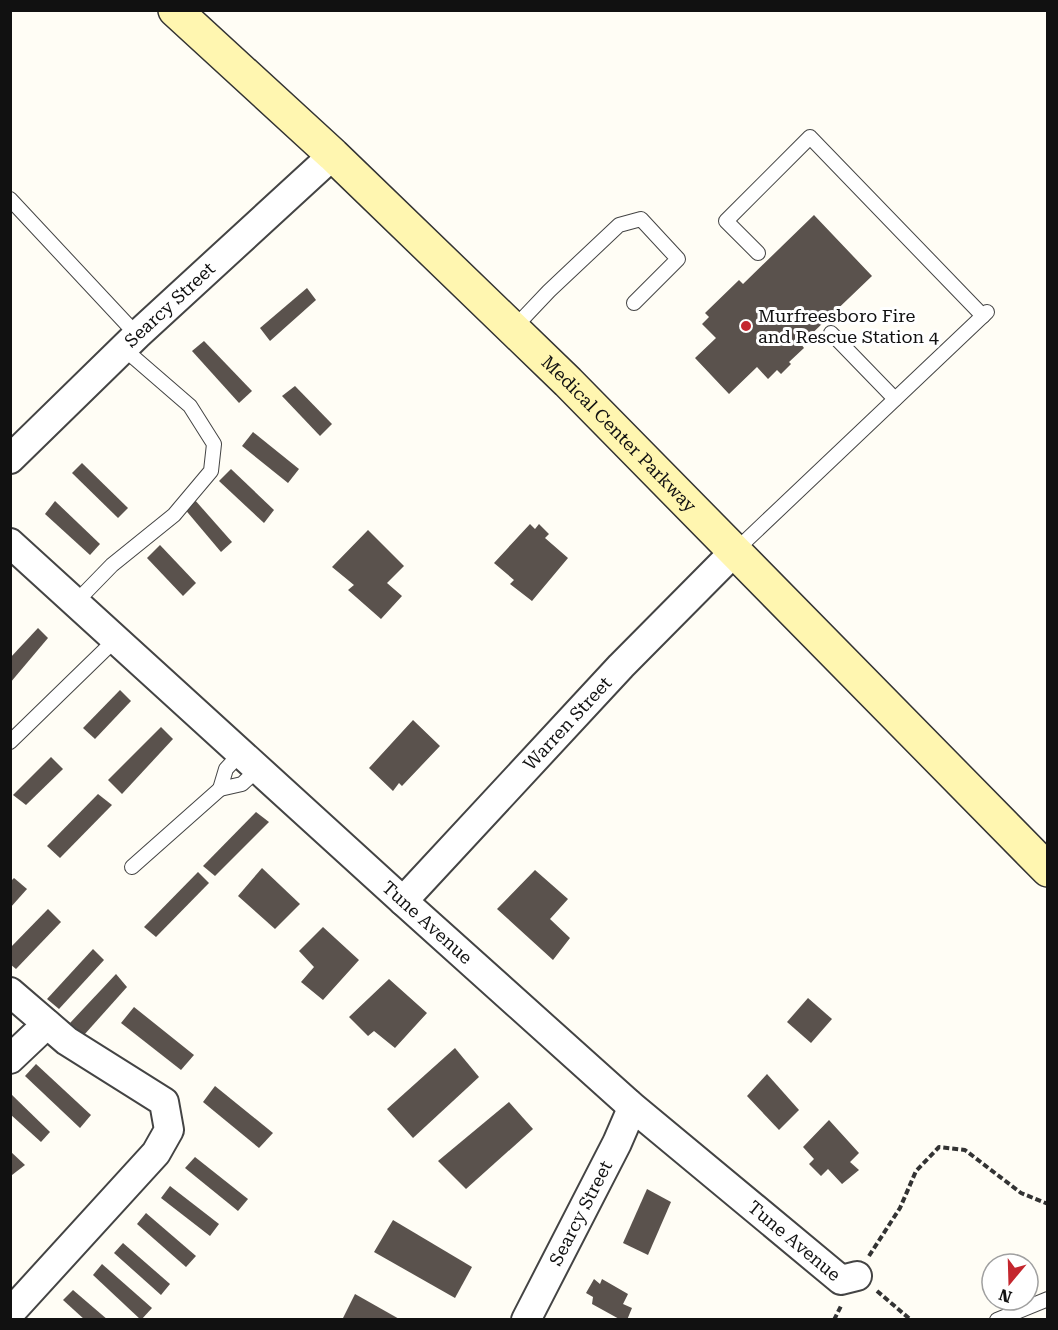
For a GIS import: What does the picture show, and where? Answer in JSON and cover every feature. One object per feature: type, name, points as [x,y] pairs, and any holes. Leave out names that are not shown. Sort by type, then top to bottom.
[{"type":"main road","name":"Medical Center Parkway","points":[[181,17],[333,155],[513,329],[735,551],[1047,870]]},
{"type":"street","name":"Searcy Street","points":[[10,459],[130,342],[333,155]]},
{"type":"street","name":"Tune Avenue","points":[[10,543],[629,1104],[841,1280],[857,1276]]},
{"type":"street","name":"Warren Street","points":[[403,901],[621,666],[735,551]]},
{"type":"street","points":[[10,992],[67,1041],[164,1102],[169,1130],[156,1153],[10,1313]]},
{"type":"street","points":[[10,1059],[47,1024]]},
{"type":"street","name":"Searcy Street","points":[[526,1320],[617,1143],[630,1113],[629,1104]]},
{"type":"lane","points":[[735,551],[985,314],[810,137],[726,221],[758,253]]},
{"type":"lane","points":[[10,199],[130,342],[190,406],[214,444],[211,471],[174,515],[112,565],[76,602]]},
{"type":"lane","points":[[513,329],[549,291],[620,225],[641,219],[678,259],[634,303]]},
{"type":"lane","points":[[831,333],[895,399]]},
{"type":"lane","points":[[10,742],[116,639]]},
{"type":"lane","points":[[220,789],[226,769],[250,761]]},
{"type":"lane","points":[[132,867],[220,789],[242,784],[250,761]]},
{"type":"lane","points":[[997,1320],[1047,1299]]},
{"type":"path","points":[[834,1320],[857,1276],[900,1208],[916,1171],[939,1147],[965,1150],[1021,1193],[1047,1204]]},
{"type":"path","points":[[857,1276],[910,1320]]},
{"type":"building","points":[[814,215],[872,276],[801,344],[804,348],[789,362],[791,364],[781,374],[777,370],[768,379],[757,367],[729,394],[695,358],[716,338],[702,324],[709,317],[705,313],[739,280],[743,284]]},
{"type":"building","points":[[307,288],[316,300],[270,341],[260,328]]},
{"type":"building","points":[[204,341],[252,391],[239,403],[192,351]]},
{"type":"building","points":[[295,386],[332,424],[320,436],[282,396]]},
{"type":"building","points":[[253,432],[299,469],[288,483],[242,446]]},
{"type":"building","points":[[82,463],[128,508],[118,518],[72,473]]},
{"type":"building","points":[[231,469],[274,510],[264,523],[219,481]]},
{"type":"building","points":[[194,499],[232,542],[221,552],[183,507]]},
{"type":"building","points":[[55,501],[100,544],[90,555],[45,514]]},
{"type":"building","points":[[530,524],[535,529],[539,524],[549,534],[545,538],[568,558],[532,601],[510,584],[514,580],[494,563]]},
{"type":"building","points":[[368,530],[404,566],[387,583],[402,596],[381,619],[348,590],[354,585],[332,567]]},
{"type":"building","points":[[160,545],[196,583],[183,596],[147,558]]},
{"type":"building","points":[[38,628],[48,638],[10,683],[10,658]]},
{"type":"building","points":[[120,690],[131,701],[95,739],[83,728]]},
{"type":"building","points":[[413,720],[440,746],[402,786],[399,783],[393,791],[369,768]]},
{"type":"building","points":[[161,727],[173,739],[122,794],[108,780]]},
{"type":"building","points":[[51,757],[63,769],[26,805],[13,795]]},
{"type":"building","points":[[98,794],[112,805],[60,858],[47,846]]},
{"type":"building","points":[[256,812],[269,822],[215,876],[203,866]]},
{"type":"building","points":[[262,868],[300,904],[275,929],[238,896]]},
{"type":"building","points":[[535,870],[568,899],[550,919],[570,938],[553,960],[497,909]]},
{"type":"building","points":[[198,872],[209,883],[156,937],[144,927]]},
{"type":"building","points":[[14,878],[27,889],[10,908],[10,882]]},
{"type":"building","points":[[48,909],[61,922],[16,969],[10,964],[10,948]]},
{"type":"building","points":[[323,927],[359,960],[323,1000],[301,982],[314,967],[299,951]]},
{"type":"building","points":[[93,949],[104,960],[59,1009],[47,999]]},
{"type":"building","points":[[116,974],[127,987],[84,1035],[70,1023]]},
{"type":"building","points":[[389,979],[427,1013],[395,1048],[374,1031],[368,1036],[349,1017]]},
{"type":"building","points":[[808,998],[832,1019],[811,1043],[787,1022]]},
{"type":"building","points":[[134,1007],[194,1055],[181,1070],[121,1023]]},
{"type":"building","points":[[455,1048],[479,1077],[413,1138],[387,1109]]},
{"type":"building","points":[[36,1064],[91,1115],[80,1128],[25,1076]]},
{"type":"building","points":[[767,1074],[799,1110],[779,1130],[747,1096]]},
{"type":"building","points":[[215,1086],[273,1133],[259,1148],[203,1102]]},
{"type":"building","points":[[10,1093],[50,1132],[41,1142],[10,1114]]},
{"type":"building","points":[[509,1102],[533,1129],[466,1189],[438,1161]]},
{"type":"building","points":[[829,1120],[859,1153],[850,1162],[859,1170],[842,1184],[828,1169],[821,1176],[809,1164],[814,1159],[803,1147]]},
{"type":"building","points":[[10,1151],[25,1165],[12,1175],[10,1174]]},
{"type":"building","points":[[195,1157],[248,1199],[238,1211],[185,1168]]},
{"type":"building","points":[[170,1186],[219,1224],[210,1236],[161,1198]]},
{"type":"building","points":[[647,1189],[671,1202],[648,1255],[623,1243]]},
{"type":"building","points":[[146,1213],[196,1256],[186,1267],[137,1224]]},
{"type":"building","points":[[393,1220],[472,1267],[455,1298],[374,1252]]},
{"type":"building","points":[[123,1243],[170,1284],[161,1295],[114,1253]]},
{"type":"building","points":[[102,1264],[152,1308],[141,1320],[93,1275]]},
{"type":"building","points":[[594,1279],[600,1284],[602,1279],[628,1294],[623,1304],[632,1308],[627,1320],[621,1320],[592,1304],[593,1297],[586,1293]]},
{"type":"building","points":[[73,1290],[108,1320],[85,1320],[63,1300]]},
{"type":"building","points":[[355,1294],[401,1320],[342,1320]]},
{"type":"place","name":"Murfreesboro Fire and Rescue Station 4","points":[[746,326]]}]
